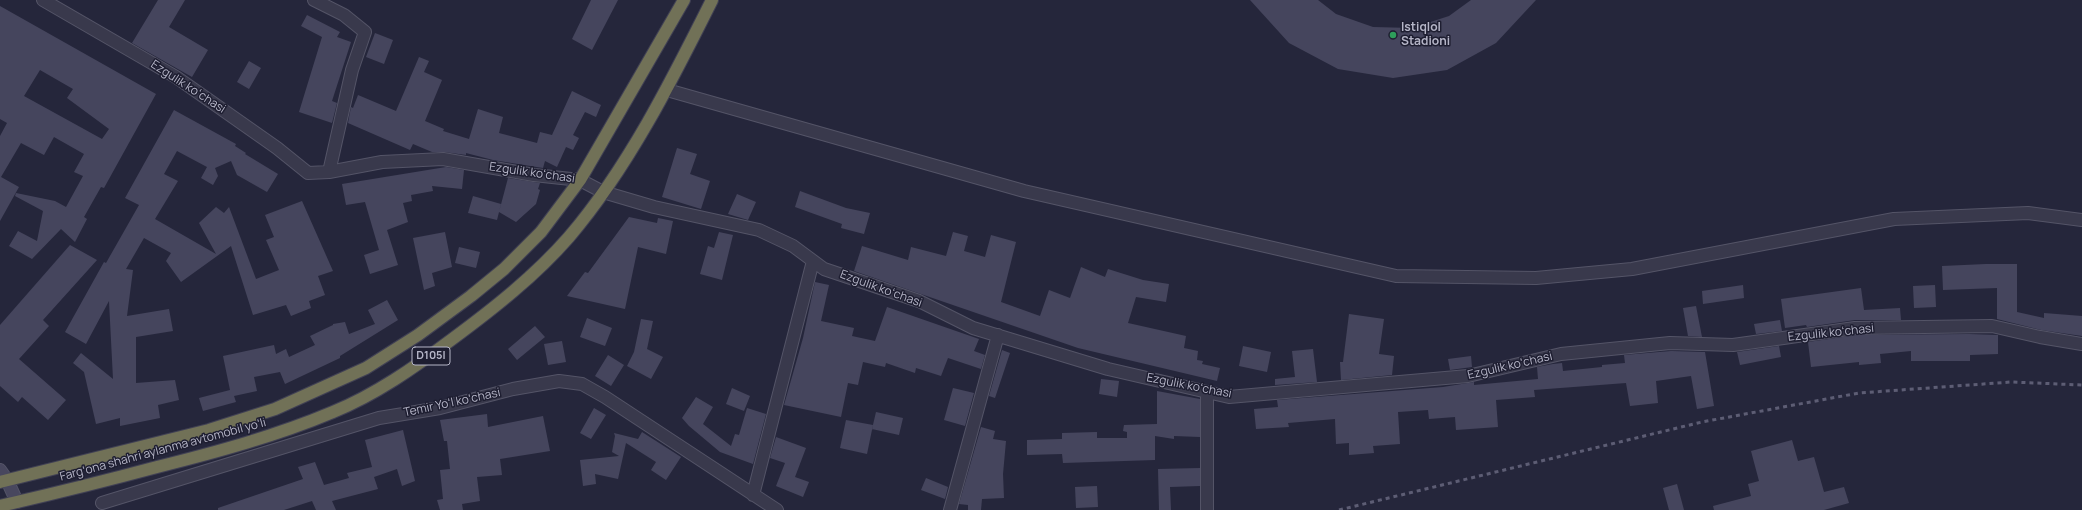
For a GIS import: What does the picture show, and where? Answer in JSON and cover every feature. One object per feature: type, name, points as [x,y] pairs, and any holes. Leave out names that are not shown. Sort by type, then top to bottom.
[{"type":"highway","name":"Fargʻona shahri aylanma avtomobil yoʻli","points":[[4,481],[209,430],[275,409],[366,368],[436,322],[504,269],[541,232],[580,180],[684,0]]},
{"type":"highway","name":"Fargʻona shahri aylanma avtomobil yoʻli","points":[[0,506],[215,452],[286,430],[335,412],[429,357],[486,314],[526,280],[563,242],[603,192],[667,90],[712,0]]},
{"type":"street","name":"Ezgulik koʻchasi","points":[[43,0],[176,77],[277,148],[308,173],[329,172],[382,162],[443,159],[534,175],[580,180],[603,192],[654,207],[759,230],[793,246],[824,269],[919,300],[973,328],[1108,369],[1229,397],[1468,376],[1561,354],[1670,342],[1733,345],[1855,328],[1992,326],[2040,337],[2082,344]]},
{"type":"street","points":[[314,0],[344,15],[365,32],[352,70],[329,172]]},
{"type":"street","points":[[667,90],[1024,191],[1396,276],[1536,278],[1632,269],[1894,219],[2028,213],[2082,220]]},
{"type":"street","points":[[753,495],[813,261]]},
{"type":"street","points":[[950,510],[998,335]]},
{"type":"street","name":"Temir Yoʻl koʻchasi","points":[[102,503],[379,418],[440,408],[512,389],[559,381],[582,384],[605,397],[777,510]]},
{"type":"street","points":[[1207,392],[1207,510]]},
{"type":"street","points":[[0,470],[4,481],[17,502]]},
{"type":"building","points":[[158,0],[185,0],[169,27],[208,50],[192,77],[132,43]]},
{"type":"building","points":[[591,0],[618,0],[592,50],[572,39]]},
{"type":"building","name":"Istiqlol Stadioni","points":[[1250,0],[1318,0],[1336,14],[1373,27],[1412,28],[1449,16],[1471,0],[1536,0],[1496,43],[1447,70],[1393,78],[1338,69],[1289,43]]},
{"type":"building","points":[[0,6],[156,94],[104,188],[101,187],[84,217],[87,219],[75,242],[61,229],[32,259],[9,246],[18,231],[37,241],[43,211],[15,196],[16,193],[55,201],[66,207],[83,176],[74,172],[84,154],[54,137],[44,155],[21,143],[1,177],[19,187],[0,221],[0,136],[7,123],[0,119]],"holes":[[[40,70],[73,89],[67,98],[109,129],[102,139],[24,96]]]},
{"type":"building","points":[[307,15],[340,32],[337,37],[351,42],[332,101],[337,103],[332,123],[299,112],[322,37],[301,26]]},
{"type":"building","points":[[375,33],[393,40],[384,64],[366,57]]},
{"type":"building","points":[[419,57],[429,61],[424,72],[442,80],[425,121],[444,129],[443,131],[469,139],[478,109],[503,117],[499,133],[537,143],[540,132],[552,135],[572,91],[601,105],[596,117],[585,112],[573,135],[579,138],[573,150],[566,147],[557,167],[545,161],[543,168],[493,160],[466,153],[466,155],[432,152],[413,144],[410,150],[348,123],[351,107],[353,108],[358,95],[396,111]]},
{"type":"building","points":[[249,61],[261,68],[249,89],[237,82]]},
{"type":"building","points":[[174,110],[236,144],[235,146],[246,153],[245,154],[278,174],[267,192],[237,175],[231,161],[215,168],[218,176],[213,185],[201,178],[207,167],[177,151],[164,174],[178,181],[155,219],[216,254],[199,223],[216,207],[224,213],[229,207],[256,279],[279,270],[266,240],[274,237],[265,215],[302,201],[333,271],[318,276],[325,295],[309,301],[311,308],[291,316],[286,305],[253,315],[231,246],[181,282],[166,261],[171,253],[144,238],[126,269],[133,270],[127,316],[169,309],[173,331],[136,337],[136,383],[175,380],[179,400],[158,405],[160,418],[120,426],[120,418],[96,424],[84,372],[73,363],[81,353],[113,379],[109,301],[86,344],[65,332],[104,262],[106,263],[139,205],[125,198]]},
{"type":"building","points":[[677,148],[697,154],[690,174],[710,181],[701,209],[662,197]]},
{"type":"building","points":[[446,167],[464,170],[462,189],[432,186],[433,191],[411,195],[412,201],[403,203],[408,222],[387,230],[398,265],[370,274],[364,255],[379,250],[365,202],[346,205],[342,184]]},
{"type":"building","points":[[508,178],[540,183],[538,189],[540,190],[536,204],[516,222],[499,212]]},
{"type":"building","points":[[800,191],[846,208],[870,213],[864,234],[841,228],[842,224],[795,207]]},
{"type":"building","points":[[737,194],[756,202],[748,220],[728,214]]},
{"type":"building","points":[[473,196],[501,204],[497,220],[468,213]]},
{"type":"building","points":[[629,217],[657,223],[658,218],[673,221],[666,254],[638,247],[625,309],[567,296],[585,272],[588,273]]},
{"type":"building","points":[[445,232],[452,267],[432,273],[435,286],[424,290],[413,238]]},
{"type":"building","points":[[719,232],[733,235],[722,280],[700,274],[708,246],[714,248]]},
{"type":"building","points":[[953,232],[968,236],[964,251],[985,257],[991,235],[1016,242],[1001,302],[1040,316],[1049,290],[1070,298],[1081,267],[1105,277],[1108,269],[1143,280],[1169,284],[1166,302],[1136,297],[1128,323],[1186,336],[1184,348],[1198,351],[1197,360],[1203,361],[1202,364],[1220,368],[1217,381],[1078,348],[854,271],[862,246],[908,260],[911,247],[946,256]]},
{"type":"building","points":[[70,245],[97,260],[43,320],[49,326],[19,359],[66,400],[48,420],[22,397],[18,402],[0,386],[0,325]]},
{"type":"building","points":[[459,247],[480,252],[476,268],[455,263]]},
{"type":"building","points":[[2017,264],[2017,312],[2044,318],[2044,313],[2082,316],[2082,336],[2041,330],[1997,319],[1997,288],[1943,290],[1942,266]]},
{"type":"building","points":[[815,282],[829,285],[821,321],[854,328],[852,336],[875,341],[887,307],[979,339],[974,351],[985,355],[981,369],[948,358],[941,376],[916,368],[915,373],[886,363],[885,367],[863,362],[858,385],[848,383],[841,417],[784,405],[803,338]]},
{"type":"building","points":[[1743,285],[1744,298],[1703,304],[1702,291]]},
{"type":"building","points":[[1935,285],[1936,307],[1914,308],[1913,286]]},
{"type":"building","points":[[1861,288],[1864,310],[1900,308],[1901,320],[1855,320],[1807,327],[1806,325],[1785,328],[1781,299]]},
{"type":"building","points":[[387,300],[398,320],[340,356],[340,358],[285,384],[280,372],[254,377],[257,391],[234,396],[236,402],[203,411],[199,398],[230,390],[223,356],[274,345],[276,354],[286,349],[289,357],[315,345],[310,336],[333,324],[345,322],[349,334],[375,324],[368,310]]},
{"type":"building","points":[[1696,306],[1702,337],[1688,336],[1683,308]]},
{"type":"building","points":[[1349,314],[1384,319],[1379,354],[1394,356],[1392,375],[1341,380],[1340,362],[1343,362]]},
{"type":"building","points":[[587,318],[612,328],[605,346],[580,337]]},
{"type":"building","points":[[641,319],[653,321],[647,349],[663,357],[651,379],[627,366],[634,352]]},
{"type":"building","points":[[1780,320],[1782,331],[1756,334],[1754,324]]},
{"type":"building","points":[[535,326],[545,337],[517,360],[508,349]]},
{"type":"building","points":[[1856,335],[1998,335],[1998,354],[1970,355],[1970,361],[1911,361],[1911,351],[1880,354],[1881,363],[1859,365],[1859,362],[1811,367],[1808,342]]},
{"type":"building","points":[[562,341],[566,362],[548,365],[544,344]]},
{"type":"building","points":[[1243,346],[1271,352],[1267,372],[1239,366]]},
{"type":"building","points":[[1779,346],[1781,357],[1740,365],[1737,352]]},
{"type":"building","points":[[1313,349],[1317,382],[1275,385],[1275,379],[1295,377],[1292,351]]},
{"type":"building","points":[[1002,350],[1010,353],[995,398],[989,396]]},
{"type":"building","points":[[1671,351],[1705,352],[1714,406],[1697,409],[1691,376],[1656,381],[1658,403],[1630,406],[1626,383],[1534,390],[1535,397],[1496,400],[1498,427],[1456,430],[1455,417],[1429,419],[1428,410],[1398,412],[1400,444],[1373,446],[1374,453],[1349,455],[1349,443],[1336,444],[1335,419],[1288,423],[1289,427],[1256,429],[1254,409],[1278,407],[1277,400],[1443,387],[1474,382],[1474,385],[1538,379],[1537,367],[1562,363],[1563,371],[1602,367],[1602,365],[1625,363],[1624,355]]},
{"type":"building","points":[[608,355],[624,365],[611,386],[595,376]]},
{"type":"building","points":[[1471,356],[1472,367],[1450,370],[1448,359]]},
{"type":"building","points":[[1101,379],[1119,381],[1117,397],[1099,394]]},
{"type":"building","points":[[732,388],[750,396],[744,411],[726,404]]},
{"type":"building","points":[[953,388],[974,393],[965,426],[944,420]]},
{"type":"building","points":[[1157,391],[1200,399],[1200,437],[1174,436],[1174,439],[1155,436],[1155,460],[1063,463],[1062,454],[1027,455],[1027,440],[1062,439],[1062,433],[1097,432],[1097,438],[1127,438],[1127,432],[1123,431],[1124,425],[1157,424]]},
{"type":"building","points":[[696,397],[713,407],[703,424],[731,446],[735,434],[739,435],[747,408],[766,414],[753,464],[720,452],[689,426],[682,418]]},
{"type":"building","points":[[594,408],[606,415],[591,439],[580,433]]},
{"type":"building","points":[[876,412],[903,418],[899,435],[872,429]]},
{"type":"building","points":[[487,414],[488,427],[543,416],[550,451],[500,459],[502,475],[477,477],[480,501],[462,504],[463,510],[440,510],[437,500],[443,499],[440,470],[450,469],[447,441],[444,441],[440,420]]},
{"type":"building","points":[[846,420],[873,425],[867,454],[840,448]]},
{"type":"building","points":[[981,427],[995,431],[993,439],[1006,441],[1003,474],[1004,498],[982,499],[981,510],[968,510],[968,505],[959,504]]},
{"type":"building","points":[[403,430],[415,481],[402,486],[397,469],[374,477],[378,489],[332,501],[336,510],[316,510],[312,501],[284,510],[218,510],[218,508],[303,479],[298,467],[315,462],[324,485],[349,478],[347,473],[372,467],[365,440]]},
{"type":"building","points":[[642,432],[681,457],[666,480],[651,470],[656,462],[626,443],[618,479],[595,474],[596,484],[583,486],[580,460],[619,456],[612,452],[615,436],[614,433],[638,439]]},
{"type":"building","points":[[776,437],[806,448],[795,477],[809,482],[803,497],[776,486],[785,463],[770,458]]},
{"type":"building","points":[[1792,440],[1798,461],[1814,457],[1824,492],[1844,487],[1849,503],[1824,510],[1714,510],[1713,506],[1751,496],[1748,484],[1759,481],[1751,451]]},
{"type":"building","points":[[1200,468],[1200,486],[1170,487],[1171,510],[1159,510],[1158,469]]},
{"type":"building","points":[[926,478],[948,487],[945,499],[921,490]]},
{"type":"building","points":[[1677,484],[1684,510],[1669,510],[1663,488]]},
{"type":"building","points":[[1097,486],[1098,507],[1076,508],[1075,487]]},
{"type":"railway","points":[[1339,510],[1702,422],[1859,393],[2011,382],[2082,385]]},
{"type":"place","name":"Istiqlol Stadioni","points":[[1393,35]]}]
